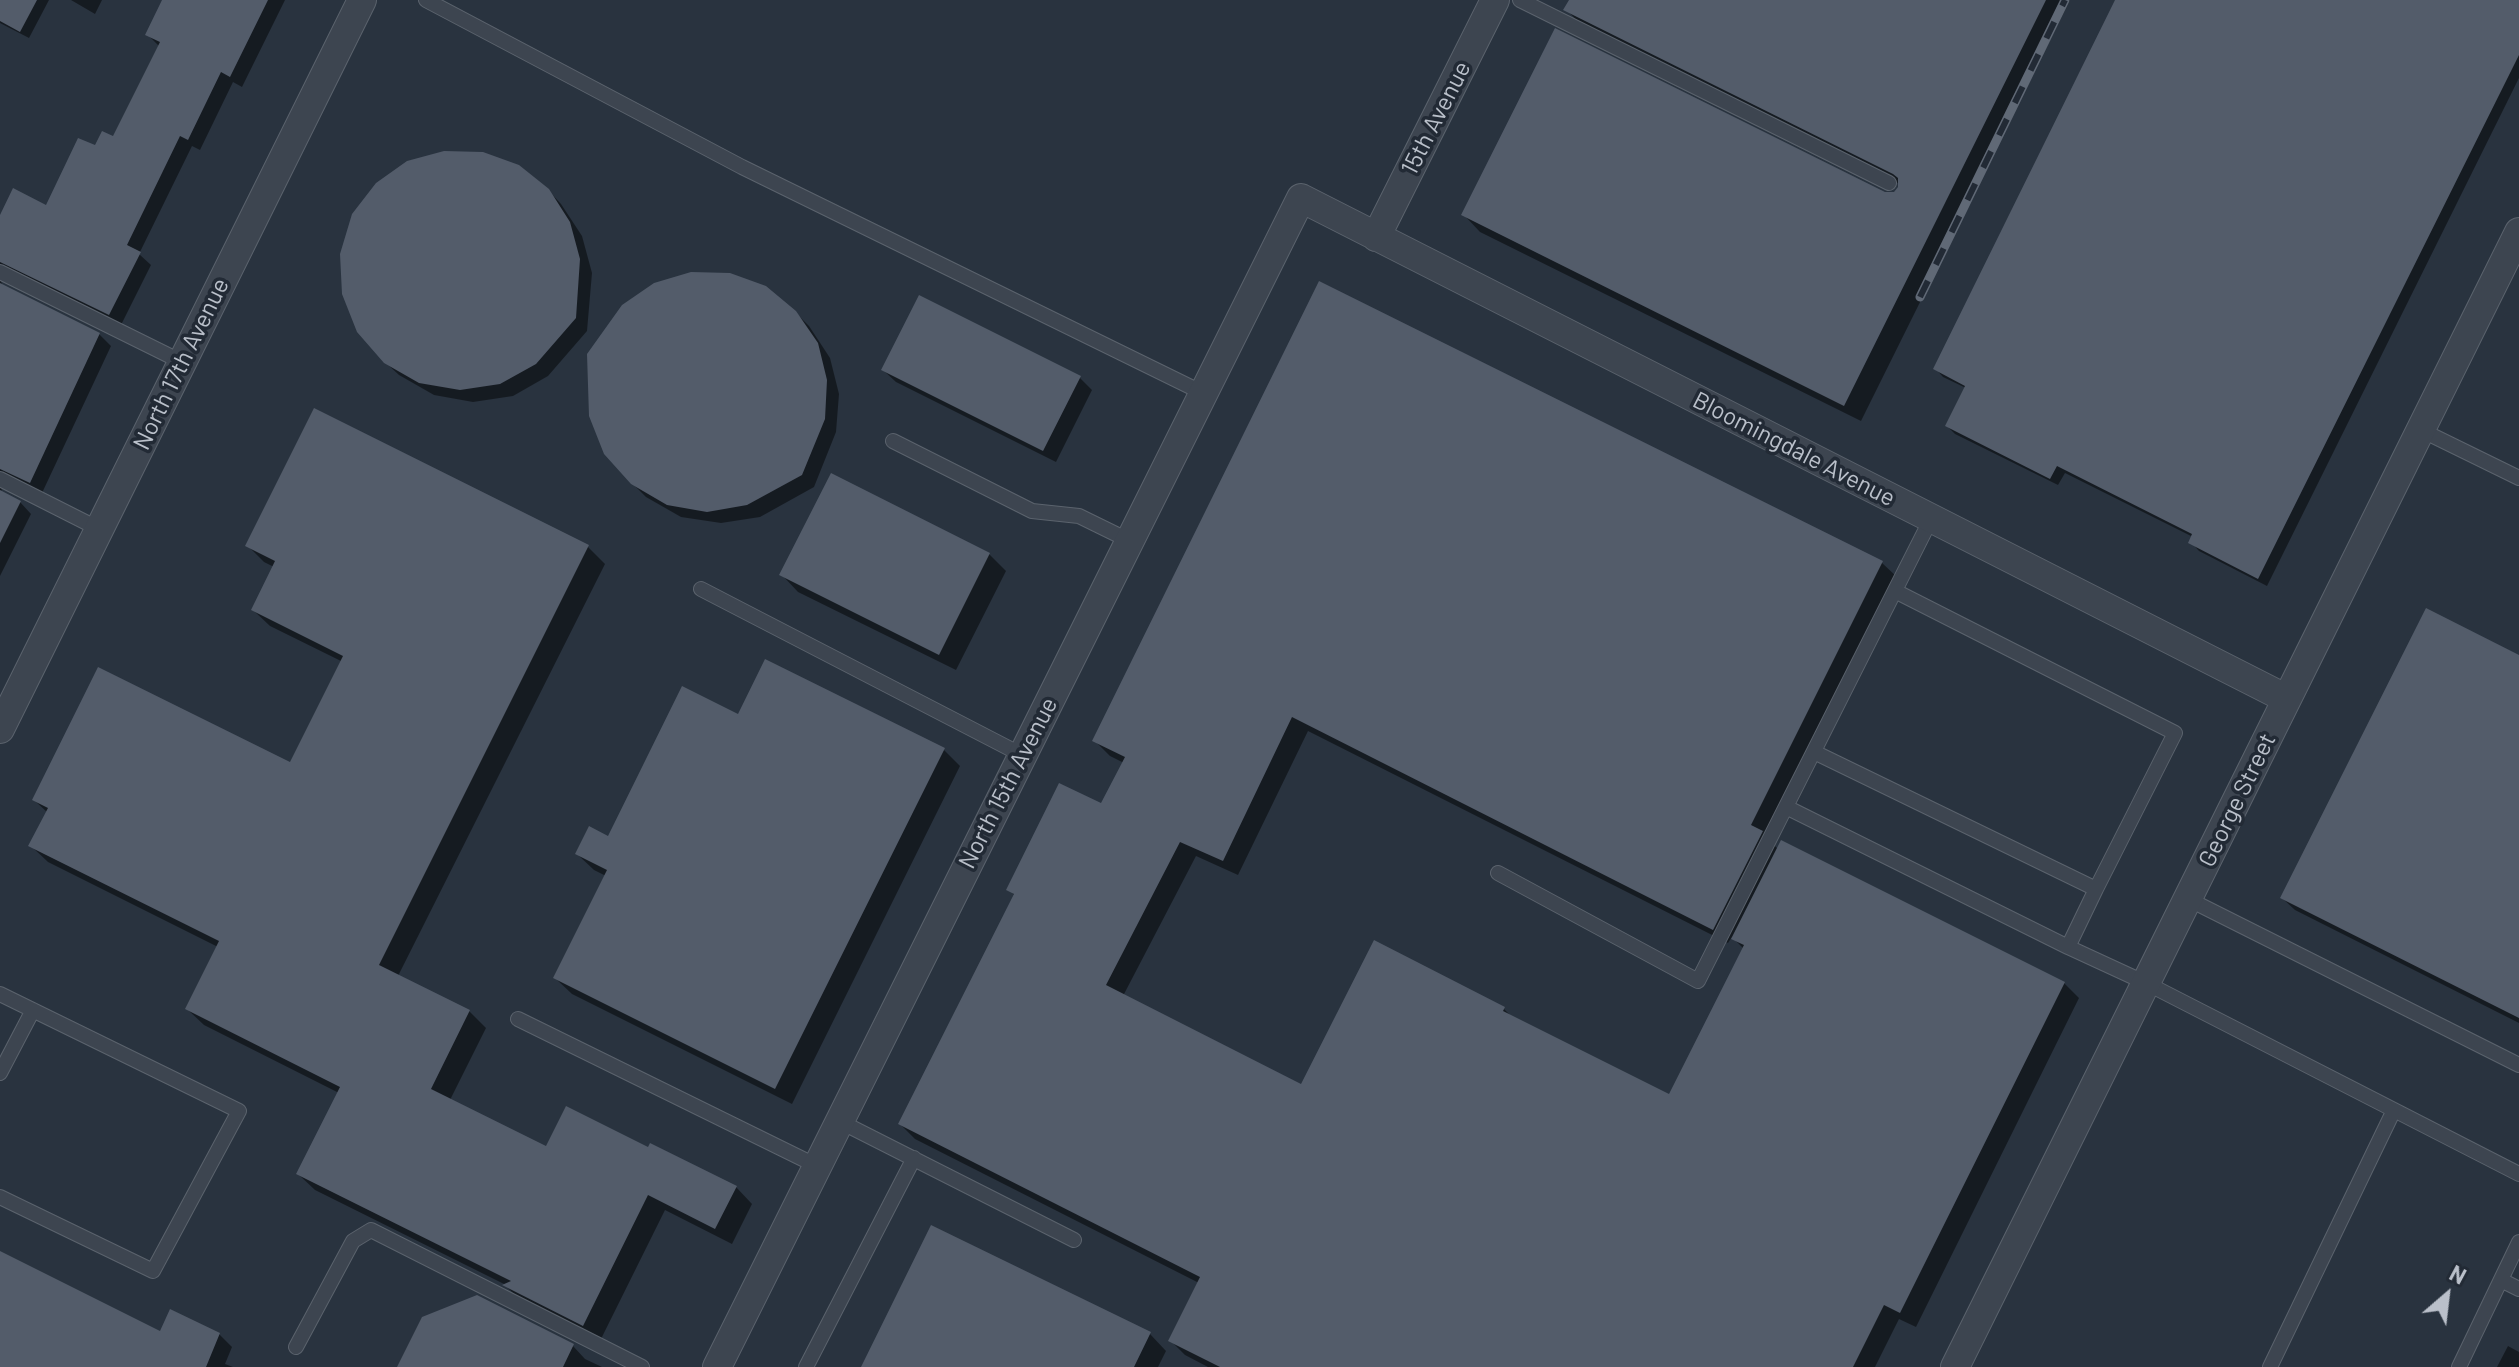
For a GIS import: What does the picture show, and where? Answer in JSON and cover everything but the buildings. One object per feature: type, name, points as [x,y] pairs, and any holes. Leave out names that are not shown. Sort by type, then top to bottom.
[{"type":"street","name":"North 17th Avenue","points":[[0,729],[9,690],[99,529],[362,0]]},
{"type":"street","name":"15th Avenue","points":[[1376,237],[1495,0]]},
{"type":"street","name":"North 15th Avenue","points":[[717,1367],[1301,198]]},
{"type":"street","name":"Bloomingdale Avenue","points":[[1301,198],[2287,699]]},
{"type":"street","name":"George Street","points":[[1955,1367],[2519,232]]},
{"type":"lane","points":[[426,0],[770,181],[1203,393]]},
{"type":"lane","points":[[1520,0],[1889,183]]},
{"type":"lane","points":[[0,272],[182,362]]},
{"type":"lane","points":[[2421,430],[2519,478]]},
{"type":"lane","points":[[893,441],[1032,511],[1079,516],[1130,541]]},
{"type":"lane","points":[[0,479],[99,529]]},
{"type":"lane","points":[[1498,873],[1698,981],[1931,519]]},
{"type":"lane","points":[[701,589],[1022,755]]},
{"type":"lane","points":[[1895,591],[2175,733],[2068,947]]},
{"type":"lane","points":[[1814,752],[2096,889]]},
{"type":"lane","points":[[1786,807],[2146,983],[2519,1174]]},
{"type":"lane","points":[[2188,899],[2519,1065]]},
{"type":"lane","points":[[0,994],[239,1111],[153,1271],[0,1197]]},
{"type":"lane","points":[[0,1073],[33,1010]]},
{"type":"lane","points":[[518,1019],[817,1166]]},
{"type":"lane","points":[[2270,1367],[2394,1110]]},
{"type":"lane","points":[[839,1121],[1074,1240]]},
{"type":"lane","points":[[806,1367],[914,1158]]},
{"type":"lane","points":[[296,1347],[353,1241],[371,1230],[642,1367]]},
{"type":"lane","points":[[2459,1367],[2519,1242]]},
{"type":"lane","points":[[2501,1280],[2519,1289]]},
{"type":"railway","points":[[1920,297],[2065,0]]}]
